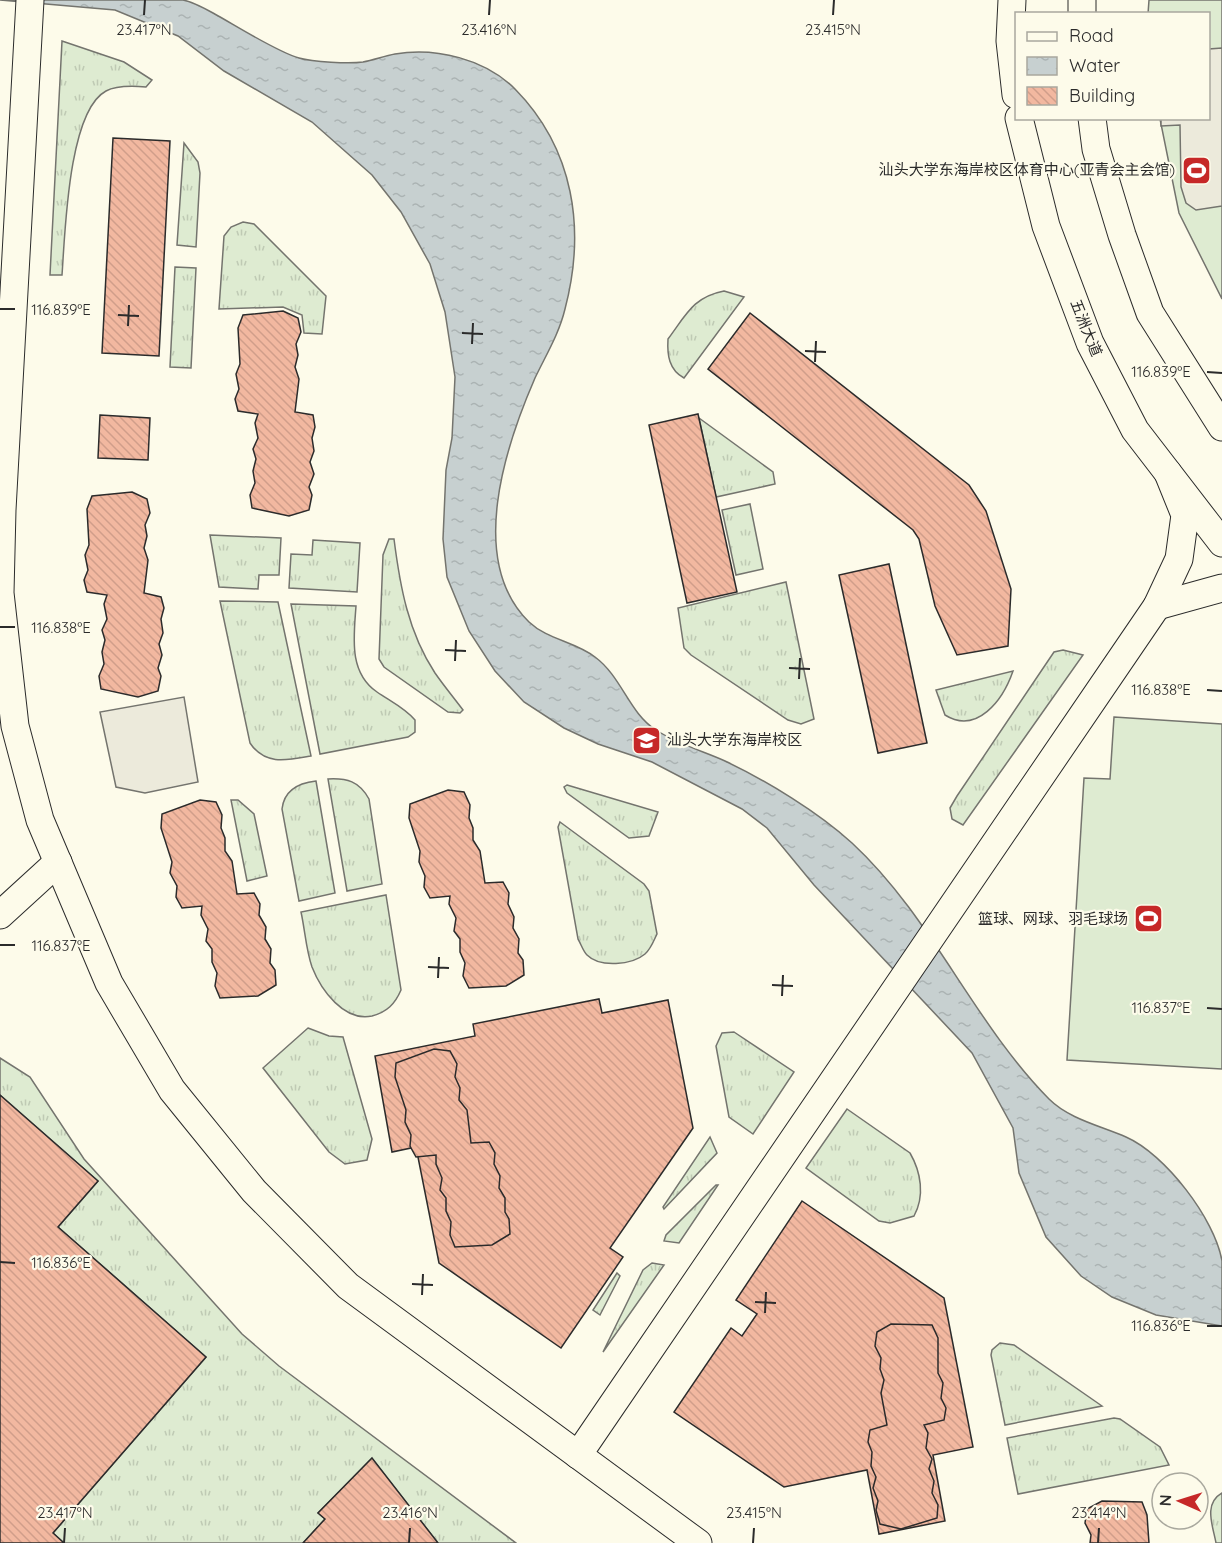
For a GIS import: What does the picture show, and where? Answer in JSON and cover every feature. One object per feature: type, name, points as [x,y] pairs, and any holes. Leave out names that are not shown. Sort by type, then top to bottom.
[{"type":"main road","points":[[30,0],[2,510],[0,593],[15,726],[40,820],[109,983],[172,1090],[254,1191],[348,1286],[698,1543]]},
{"type":"main road","points":[[1011,0],[1010,41],[1015,80]]},
{"type":"main road","name":"五洲大道","points":[[1020,120],[1046,226],[1090,343],[1135,430],[1222,543]]},
{"type":"main road","points":[[1092,120],[1096,149],[1122,235],[1150,313],[1222,427]]},
{"type":"main road","points":[[578,1455],[1157,606],[1179,559],[1185,515],[1168,473]]},
{"type":"main road","points":[[1157,606],[1222,588]]},
{"type":"main road","points":[[0,915],[58,862]]},
{"type":"green space","name":"汕头大学东海岸校区体育中心(亚青会主会馆)","points":[[1149,0],[1222,0],[1222,299],[1179,213],[1160,120],[1210,120],[1210,12],[1148,12]]},
{"type":"green space","points":[[62,41],[124,62],[152,80],[146,87],[126,86],[110,89],[93,103],[76,147],[67,204],[62,275],[50,275]]},
{"type":"green space","points":[[184,143],[198,162],[200,173],[196,247],[177,245]]},
{"type":"green space","points":[[243,222],[254,224],[326,296],[322,334],[304,333],[302,315],[283,307],[219,309],[224,236],[231,227]]},
{"type":"green space","points":[[175,267],[196,268],[191,368],[170,367]]},
{"type":"green space","points":[[724,291],[744,297],[684,378],[675,371],[670,362],[668,339],[697,302]]},
{"type":"green space","points":[[699,418],[773,472],[775,484],[716,497]]},
{"type":"green space","points":[[750,504],[763,569],[736,575],[722,510]]},
{"type":"green space","points":[[210,535],[281,538],[279,575],[259,575],[258,589],[219,587]]},
{"type":"green space","points":[[389,539],[394,539],[402,591],[418,641],[435,673],[463,710],[460,713],[448,712],[384,667],[379,659],[383,555]]},
{"type":"green space","points":[[313,540],[360,543],[357,592],[289,588],[291,554],[312,555]]},
{"type":"green space","points":[[786,582],[814,719],[801,724],[788,720],[691,655],[684,648],[678,608]]},
{"type":"green space","points":[[220,601],[278,602],[311,756],[278,760],[263,755],[250,743]]},
{"type":"green space","points":[[291,604],[356,606],[354,641],[357,664],[361,674],[377,692],[402,708],[415,720],[415,732],[408,737],[320,754]]},
{"type":"green space","points":[[1063,650],[1083,655],[963,825],[952,819],[950,808],[957,796],[1054,652]]},
{"type":"green space","points":[[1013,671],[996,703],[978,718],[968,721],[957,720],[945,715],[936,690]]},
{"type":"green space","name":"篮球、网球、羽毛球场","points":[[1114,717],[1222,724],[1222,1069],[1067,1060],[1084,778],[1110,779]]},
{"type":"green space","points":[[328,779],[341,779],[357,784],[369,799],[382,884],[347,891]]},
{"type":"green space","points":[[316,781],[335,893],[299,901],[282,809],[286,797],[293,789]]},
{"type":"green space","points":[[567,785],[658,812],[649,836],[629,838],[567,793],[564,787]]},
{"type":"green space","points":[[231,800],[238,800],[254,814],[267,876],[247,881]]},
{"type":"green space","points":[[560,822],[644,884],[649,891],[657,934],[649,950],[639,958],[616,964],[600,962],[584,952],[578,939],[558,827]]},
{"type":"green space","points":[[386,895],[401,990],[386,1010],[372,1016],[362,1017],[343,1009],[321,985],[310,960],[301,912]]},
{"type":"green space","points":[[308,1028],[329,1036],[343,1037],[372,1139],[367,1160],[345,1164],[329,1152],[263,1068]]},
{"type":"green space","points":[[734,1032],[794,1072],[753,1134],[729,1117],[716,1046],[722,1033]]},
{"type":"green space","points":[[0,1058],[30,1077],[84,1159],[242,1334],[279,1366],[516,1543],[438,1543],[372,1459],[318,1513],[325,1519],[303,1543],[64,1543],[53,1533],[206,1357],[58,1227],[98,1181],[0,1095]]},
{"type":"green space","points":[[847,1109],[910,1153],[917,1168],[920,1184],[920,1200],[914,1216],[890,1223],[879,1221],[806,1168]]},
{"type":"green space","points":[[710,1137],[717,1153],[664,1209],[663,1207]]},
{"type":"green space","points":[[718,1185],[679,1243],[664,1241],[666,1235]]},
{"type":"green space","points":[[652,1263],[664,1265],[603,1352],[643,1270]]},
{"type":"green space","points":[[617,1273],[620,1276],[600,1315],[593,1310]]},
{"type":"green space","points":[[1000,1343],[1014,1345],[1102,1406],[1005,1425],[991,1355],[992,1350]]},
{"type":"green space","points":[[1114,1418],[1120,1419],[1160,1447],[1169,1465],[1018,1494],[1007,1438]]},
{"type":"green space","points":[[1222,1493],[1222,1543],[1216,1543],[1211,1509],[1216,1498]]},
{"type":"shaded area","points":[[1222,48],[1222,206],[1196,210],[1186,203],[1181,187],[1180,125],[1161,126],[1161,120],[1210,120],[1210,49]]},
{"type":"shaded area","points":[[184,697],[198,782],[145,793],[116,787],[100,712]]},
{"type":"water","points":[[0,0],[183,0],[202,7],[268,44],[299,58],[349,63],[411,52],[443,54],[475,63],[503,79],[515,89],[535,112],[551,137],[562,164],[570,192],[574,220],[574,249],[565,309],[556,336],[524,406],[504,469],[498,503],[496,536],[500,568],[510,597],[536,628],[578,647],[604,665],[639,714],[656,730],[758,778],[824,820],[852,843],[906,903],[997,1037],[1049,1099],[1076,1117],[1141,1145],[1172,1173],[1186,1190],[1210,1226],[1222,1261],[1222,1326],[1156,1315],[1112,1297],[1081,1276],[1046,1237],[1019,1173],[1013,1128],[972,1053],[814,885],[767,828],[742,809],[652,762],[598,744],[564,728],[524,702],[495,671],[469,631],[447,577],[443,539],[446,470],[452,438],[455,377],[445,312],[430,264],[401,212],[372,175],[312,122],[224,71],[178,36],[115,10]]},
{"type":"building","points":[[113,138],[170,141],[159,356],[102,353]]},
{"type":"building","points":[[283,311],[298,318],[301,332],[296,344],[298,355],[295,367],[299,379],[295,412],[313,415],[315,427],[312,438],[314,451],[310,462],[314,474],[309,487],[312,495],[309,510],[289,516],[252,508],[250,495],[255,483],[253,471],[256,459],[253,449],[258,438],[255,423],[258,414],[238,411],[235,399],[239,389],[236,374],[240,364],[238,328],[243,315]]},
{"type":"building","points":[[750,313],[969,485],[986,511],[1011,589],[1008,646],[957,655],[935,606],[919,539],[913,530],[708,369]]},
{"type":"building","points":[[698,414],[737,592],[687,603],[649,425]]},
{"type":"building","points":[[100,415],[150,418],[148,460],[98,458]]},
{"type":"building","points":[[132,492],[147,499],[150,513],[145,525],[147,536],[144,548],[148,560],[144,593],[161,597],[164,608],[161,619],[163,633],[159,644],[162,655],[158,668],[161,676],[158,691],[138,697],[101,689],[99,676],[104,664],[102,652],[105,640],[102,630],[107,619],[104,604],[107,595],[87,592],[84,580],[88,570],[85,555],[89,545],[87,509],[92,496]]},
{"type":"building","points":[[889,564],[927,743],[878,753],[839,575]]},
{"type":"building","points":[[448,790],[464,792],[470,805],[469,818],[473,828],[473,840],[480,851],[485,883],[503,882],[509,893],[508,904],[514,917],[513,928],[519,939],[518,953],[523,960],[524,975],[506,986],[469,988],[463,976],[465,963],[460,952],[460,939],[454,931],[456,918],[449,904],[450,896],[430,898],[424,887],[425,876],[419,862],[420,851],[409,818],[410,804]]},
{"type":"building","points":[[200,800],[216,802],[222,815],[221,828],[225,838],[225,851],[232,861],[237,894],[254,893],[260,904],[259,915],[266,927],[265,939],[271,949],[270,963],[275,970],[276,985],[258,996],[220,998],[215,986],[217,973],[212,962],[212,949],[206,941],[208,929],[201,915],[202,906],[182,908],[176,897],[177,886],[170,873],[172,862],[161,828],[162,814]]},
{"type":"building","points":[[599,999],[602,1013],[668,1000],[693,1128],[610,1248],[623,1257],[561,1348],[439,1263],[416,1147],[392,1152],[375,1056],[475,1036],[473,1024]]},
{"type":"building","points":[[434,1049],[450,1051],[457,1064],[455,1077],[460,1088],[459,1100],[467,1110],[471,1143],[489,1142],[495,1153],[494,1164],[500,1176],[499,1188],[505,1198],[505,1212],[509,1219],[510,1234],[492,1245],[455,1247],[450,1235],[451,1222],[446,1211],[446,1198],[440,1190],[442,1178],[436,1164],[436,1155],[416,1157],[410,1146],[411,1135],[405,1122],[406,1110],[395,1077],[396,1063]]},
{"type":"building","points":[[0,1095],[98,1181],[58,1227],[206,1357],[53,1533],[64,1543],[0,1543]]},
{"type":"building","points":[[802,1201],[944,1298],[973,1447],[933,1455],[945,1521],[879,1534],[867,1470],[784,1487],[674,1412],[731,1328],[742,1336],[757,1314],[736,1300]]},
{"type":"building","points":[[891,1324],[932,1325],[938,1338],[938,1373],[943,1383],[941,1398],[946,1408],[944,1420],[924,1425],[928,1433],[926,1448],[932,1459],[929,1469],[934,1481],[932,1493],[938,1505],[937,1518],[901,1529],[880,1524],[876,1510],[878,1501],[873,1488],[876,1477],[871,1466],[872,1452],[868,1442],[870,1430],[887,1425],[881,1393],[884,1380],[880,1369],[881,1358],[875,1346],[877,1332]]},
{"type":"building","points":[[372,1458],[438,1543],[303,1543],[325,1519],[318,1513]]},
{"type":"building","points":[[1102,1501],[1142,1502],[1147,1515],[1149,1543],[1090,1543],[1091,1535],[1085,1523],[1087,1509]]},
{"type":"place","name":"汕头大学东海岸校区体育中心(亚青会主会馆)","points":[[1196,170]]},
{"type":"place","name":"汕头大学东海岸校区","points":[[646,740]]},
{"type":"place","name":"篮球、网球、羽毛球场","points":[[1149,919]]}]
